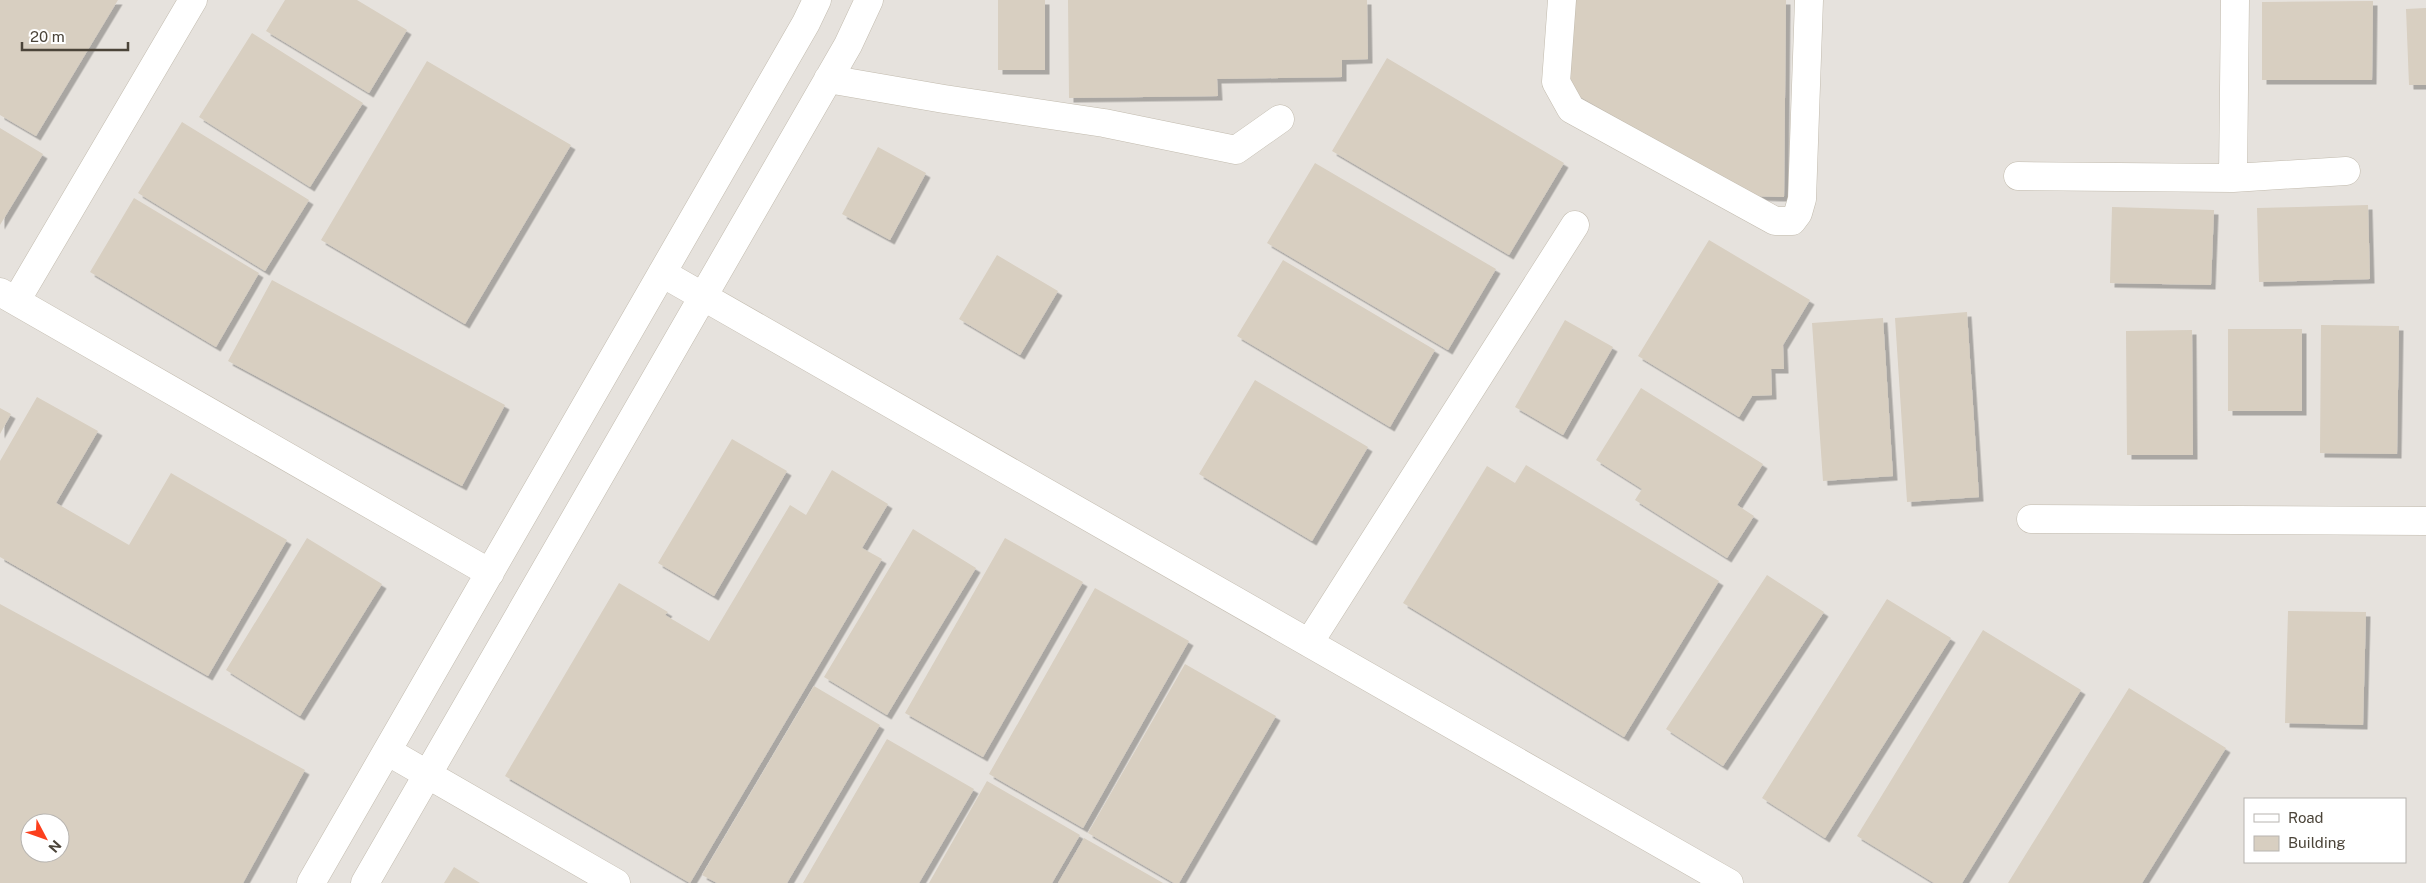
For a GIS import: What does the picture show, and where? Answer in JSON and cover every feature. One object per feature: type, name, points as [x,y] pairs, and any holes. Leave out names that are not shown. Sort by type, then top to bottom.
[{"type":"street","points":[[194,0],[8,297],[490,572]]},
{"type":"street","points":[[311,883],[806,23],[817,0]]},
{"type":"street","points":[[365,883],[828,79],[870,0]]},
{"type":"street","points":[[1562,0],[1556,82],[1571,109],[1776,221],[1792,221],[1798,213],[1802,199],[1809,0]]},
{"type":"street","points":[[2233,178],[2234,0]]},
{"type":"street","points":[[828,79],[1104,123],[1236,150],[1280,119]]},
{"type":"street","points":[[2018,176],[2233,178],[2346,171]]},
{"type":"street","points":[[1310,643],[1576,225]]},
{"type":"street","points":[[662,272],[1729,883]]},
{"type":"street","points":[[2031,519],[2426,522]]},
{"type":"street","points":[[387,751],[616,883]]},
{"type":"shaded area","points":[[0,0],[2426,0],[2426,883],[0,883]]},
{"type":"building","points":[[0,0],[118,0],[36,136],[0,115]]},
{"type":"building","points":[[285,0],[357,0],[407,30],[369,93],[266,31]]},
{"type":"building","points":[[998,0],[1045,0],[1045,70],[998,70]]},
{"type":"building","points":[[1068,0],[1367,0],[1368,59],[1342,60],[1342,77],[1217,79],[1218,96],[1069,98]]},
{"type":"building","points":[[1571,0],[1786,0],[1784,197],[1751,196],[1570,91]]},
{"type":"building","points":[[2373,1],[2372,80],[2262,80],[2262,2]]},
{"type":"building","points":[[2426,8],[2426,85],[2409,85],[2406,9]]},
{"type":"building","points":[[252,33],[363,103],[310,187],[199,117]]},
{"type":"building","points":[[1387,58],[1564,163],[1509,255],[1332,151]]},
{"type":"building","points":[[427,61],[571,145],[465,324],[321,240]]},
{"type":"building","points":[[182,122],[309,200],[265,271],[138,193]]},
{"type":"building","points":[[0,128],[43,154],[0,225]]},
{"type":"building","points":[[878,147],[926,173],[890,240],[842,214]]},
{"type":"building","points":[[1315,163],[1496,269],[1448,350],[1267,243]]},
{"type":"building","points":[[134,198],[259,273],[216,347],[90,272]]},
{"type":"building","points":[[2368,205],[2370,279],[2259,282],[2257,208]]},
{"type":"building","points":[[2112,207],[2214,210],[2211,285],[2110,283]]},
{"type":"building","points":[[1709,240],[1810,300],[1783,345],[1784,369],[1771,369],[1772,395],[1752,396],[1739,417],[1638,356]]},
{"type":"building","points":[[997,255],[1058,291],[1020,355],[959,319]]},
{"type":"building","points":[[1283,260],[1435,350],[1390,427],[1237,336]]},
{"type":"building","points":[[272,280],[505,405],[462,486],[228,361]]},
{"type":"building","points":[[1967,312],[1979,497],[1907,502],[1895,318]]},
{"type":"building","points":[[1883,318],[1893,476],[1823,481],[1812,323]]},
{"type":"building","points":[[1565,320],[1613,347],[1563,435],[1515,407]]},
{"type":"building","points":[[2321,325],[2399,326],[2397,454],[2320,453]]},
{"type":"building","points":[[2228,329],[2302,329],[2302,411],[2228,411]]},
{"type":"building","points":[[2192,330],[2193,455],[2127,455],[2126,331]]},
{"type":"building","points":[[1255,380],[1368,447],[1312,541],[1199,474]]},
{"type":"building","points":[[1641,388],[1763,464],[1737,505],[1754,516],[1727,558],[1635,500],[1642,489],[1596,460]]},
{"type":"building","points":[[37,397],[98,431],[56,503],[129,545],[171,473],[287,540],[208,676],[0,557],[0,461]]},
{"type":"building","points":[[0,408],[11,414],[0,434]]},
{"type":"building","points":[[732,439],[787,471],[714,596],[658,563]]},
{"type":"building","points":[[1526,465],[1719,581],[1624,737],[1403,603],[1487,466],[1515,483]]},
{"type":"building","points":[[832,470],[888,504],[862,548],[882,559],[690,883],[505,776],[619,583],[668,612],[665,615],[709,641],[790,505],[806,515]]},
{"type":"building","points":[[913,529],[976,568],[887,715],[824,677]]},
{"type":"building","points":[[307,538],[382,584],[300,716],[226,670]]},
{"type":"building","points":[[1005,538],[1083,582],[983,757],[905,713]]},
{"type":"building","points":[[1767,575],[1824,612],[1723,766],[1666,729]]},
{"type":"building","points":[[1095,588],[1189,641],[1083,828],[989,774]]},
{"type":"building","points":[[1887,599],[1951,638],[1825,838],[1762,798]]},
{"type":"building","points":[[0,604],[305,770],[243,883],[0,883]]},
{"type":"building","points":[[2288,611],[2366,612],[2363,725],[2285,723]]},
{"type":"building","points":[[1983,630],[2081,690],[1962,883],[1934,883],[1857,836]]},
{"type":"building","points":[[1185,664],[1276,716],[1179,883],[1174,883],[1088,833]]},
{"type":"building","points":[[814,686],[880,725],[787,883],[717,883],[702,875]]},
{"type":"building","points":[[2129,688],[2226,748],[2142,883],[2008,883]]},
{"type":"building","points":[[887,739],[974,789],[919,883],[803,883]]},
{"type":"building","points":[[987,781],[1080,835],[1052,883],[929,883]]},
{"type":"building","points":[[1084,838],[1163,883],[1058,883]]},
{"type":"building","points":[[454,867],[480,883],[444,883]]}]
